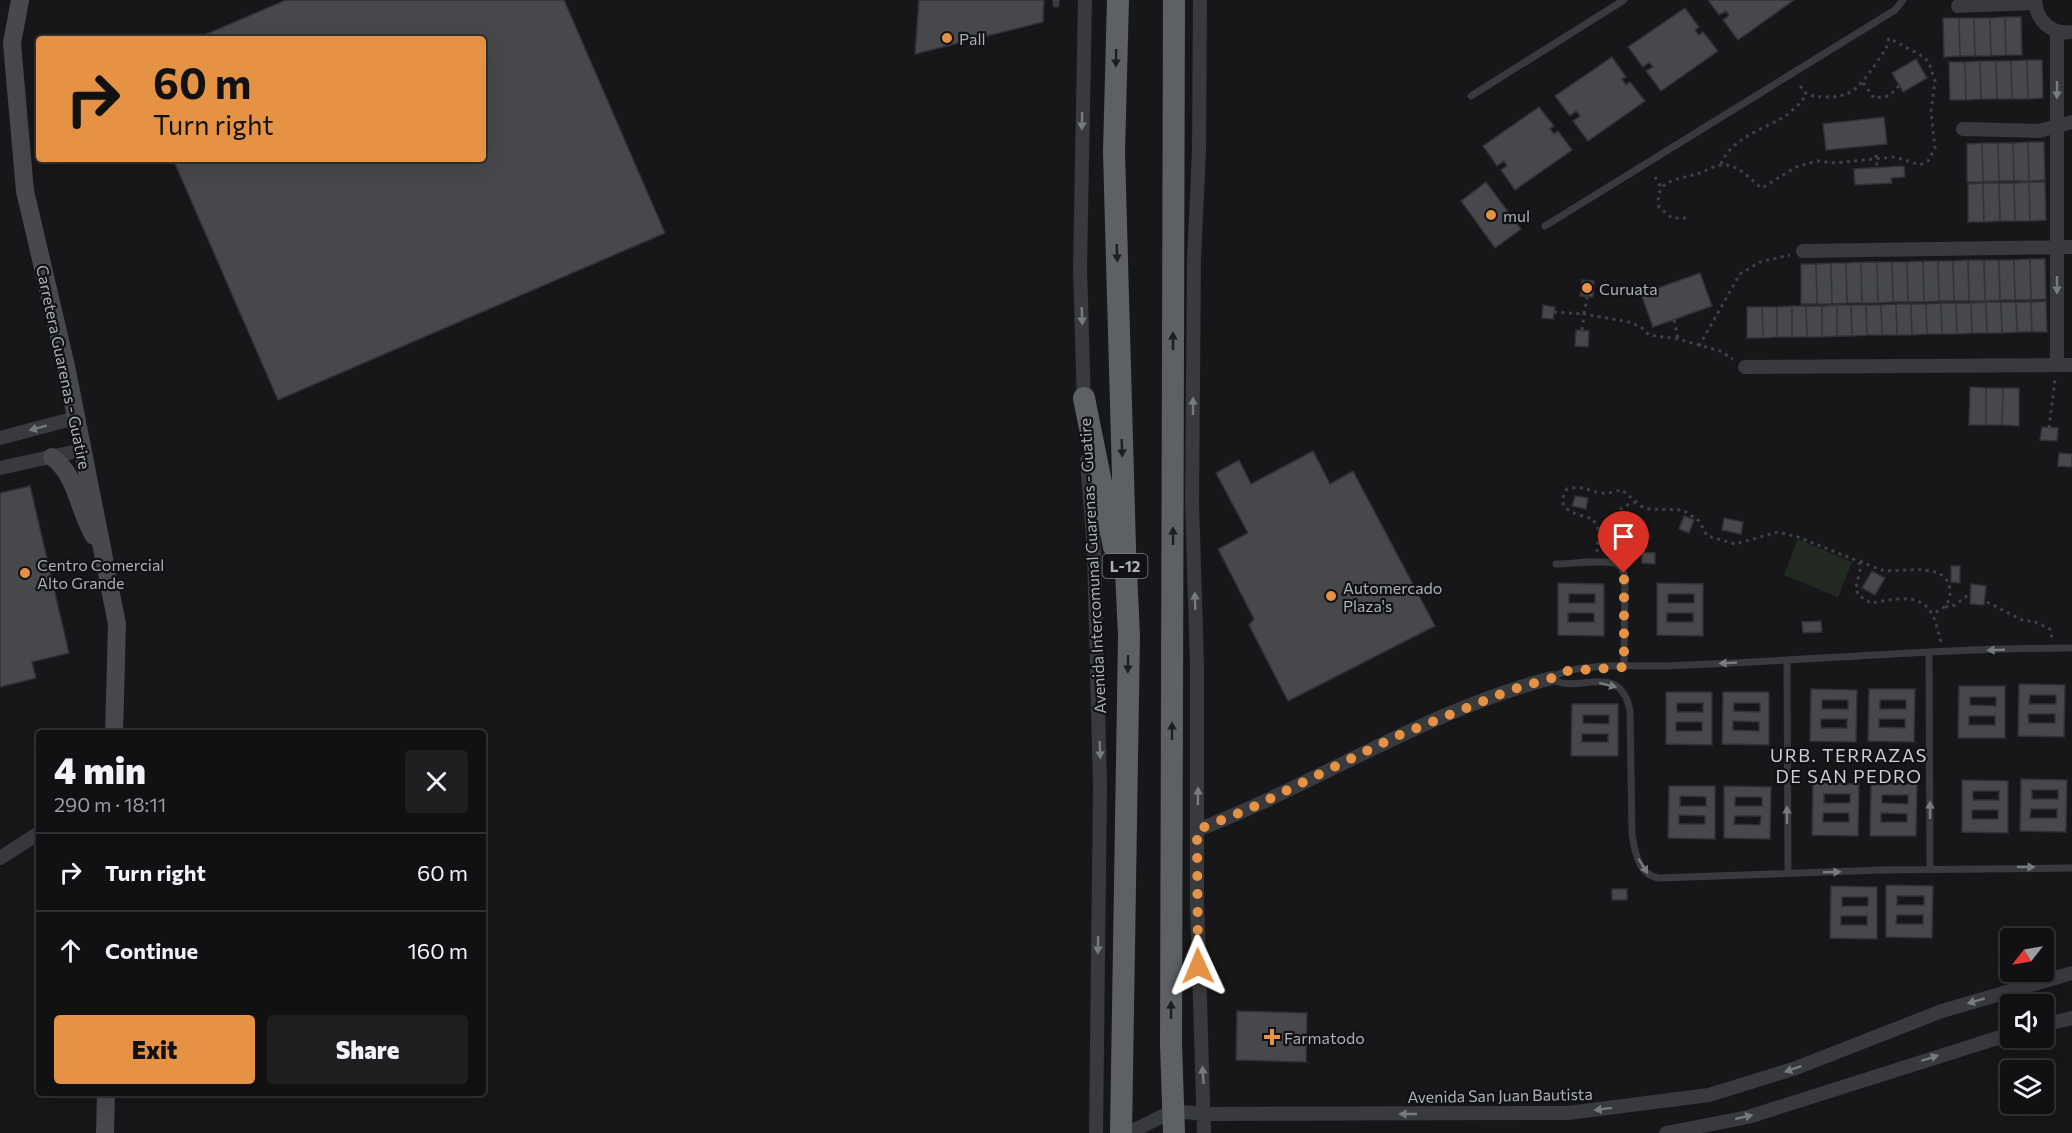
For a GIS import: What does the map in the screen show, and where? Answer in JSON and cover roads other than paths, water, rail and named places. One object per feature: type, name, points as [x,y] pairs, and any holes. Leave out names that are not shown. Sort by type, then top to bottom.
[{"type":"highway","name":"Avenida Intercomunal Guarenas - Guatire","points":[[1118,0],[1114,152],[1129,636],[1121,1133]]},
{"type":"highway","points":[[1174,0],[1171,1044],[1174,1122]]},
{"type":"highway","points":[[1084,398],[1111,529],[1129,636]]},
{"type":"main road","name":"Carretera Guarenas - Guatire","points":[[20,0],[12,43],[25,191],[66,366],[117,624],[114,730]]},
{"type":"main road","points":[[52,457],[67,471],[86,523],[102,549]]},
{"type":"main road","points":[[105,1133],[106,1096]]},
{"type":"street","name":"Avenida Intercomunal Guarenas - Guatire","points":[[1085,0],[1080,268],[1084,398],[1094,551],[1101,785],[1096,1133]]},
{"type":"street","points":[[1200,0],[1199,152],[1194,259],[1192,502],[1197,665],[1200,1030],[1204,1133]]},
{"type":"street","points":[[1958,6],[2035,1],[2041,21],[2049,28],[2057,32],[2072,32]]},
{"type":"street","points":[[2056,365],[2057,32]]},
{"type":"street","points":[[1963,129],[2039,131],[2057,124],[2072,122]]},
{"type":"street","points":[[1803,251],[2072,247]]},
{"type":"street","points":[[1745,367],[2072,365]]},
{"type":"street","points":[[0,438],[76,418]]},
{"type":"street","points":[[0,468],[82,450]]},
{"type":"street","points":[[1197,830],[1249,809],[1397,736],[1511,690],[1552,678]]},
{"type":"street","points":[[0,858],[36,835]]},
{"type":"street","name":"Avenida San Juan Bautista","points":[[1174,1122],[1205,1114],[1568,1113],[1708,1095],[1796,1068],[1942,1011],[2072,973]]},
{"type":"street","points":[[2054,1022],[2072,1018]]},
{"type":"street","points":[[1666,1133],[1748,1117],[2000,1037]]},
{"type":"street","points":[[1128,1133],[1174,1122]]},
{"type":"lane","points":[[1471,96],[1624,0]]},
{"type":"lane","points":[[1895,0],[1895,10]]},
{"type":"lane","points":[[1545,226],[1895,10],[1903,0]]},
{"type":"lane","points":[[1556,564],[1597,562],[1616,564],[1624,573],[1624,667]]},
{"type":"lane","points":[[1552,678],[1567,671],[1624,667],[1944,651],[2072,648]]},
{"type":"lane","points":[[1929,652],[1930,869]]},
{"type":"lane","points":[[1787,660],[1788,873]]},
{"type":"lane","points":[[1552,678],[1559,682],[1609,683],[1625,693],[1630,711],[1632,834],[1638,860],[1647,873],[1659,878],[1930,869],[2072,868]]},
{"type":"place","name":"Pall","points":[[947,38]]},
{"type":"place","name":"mul","points":[[1491,215]]},
{"type":"place","name":"Curuata","points":[[1587,288]]},
{"type":"place","name":"Centro Comercial Alto Grande","points":[[25,573]]},
{"type":"place","name":"Automercado Plaza's","points":[[1331,596]]},
{"type":"place","name":"Farmatodo","points":[[1272,1037]]},
{"type":"district","name":"URB. TERRAZAS DE SAN PEDRO","points":[[1849,765]]}]
